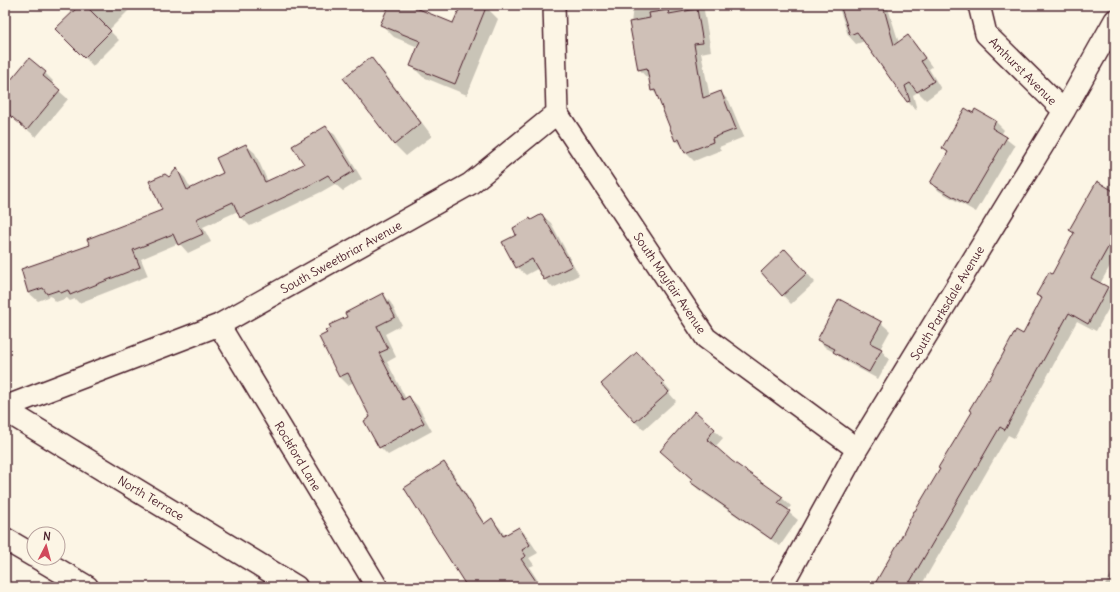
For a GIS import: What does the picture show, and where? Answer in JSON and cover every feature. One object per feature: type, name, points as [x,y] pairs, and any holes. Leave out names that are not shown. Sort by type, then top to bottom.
[{"type":"main road","name":"North Terrace","points":[[5,408],[296,587]]},
{"type":"main road","points":[[5,539],[26,551]]},
{"type":"main road","points":[[52,566],[87,587]]},
{"type":"street","points":[[554,5],[557,113]]},
{"type":"street","name":"Amhurst Avenue","points":[[979,5],[986,34],[1064,111]]},
{"type":"street","name":"South Parksdale Avenue","points":[[781,587],[857,449],[1064,111],[1115,20]]},
{"type":"street","name":"South Sweetbriar Avenue","points":[[5,408],[219,324],[470,184],[557,113]]},
{"type":"street","name":"South Mayfair Avenue","points":[[557,113],[706,338],[857,449]]},
{"type":"street","name":"Rockford Lane","points":[[219,324],[377,587]]},
{"type":"building","points":[[80,5],[85,5],[111,31],[84,58],[55,29]]},
{"type":"building","points":[[389,5],[409,5],[453,23],[461,5],[487,5],[455,84],[410,66],[420,41],[380,25]]},
{"type":"building","points":[[840,5],[883,5],[894,45],[908,35],[925,58],[921,61],[934,81],[917,92],[910,83],[905,86],[910,101],[907,102],[857,32],[850,35]]},
{"type":"building","points":[[697,9],[703,43],[694,44],[703,98],[721,91],[736,129],[712,138],[713,142],[685,153],[679,139],[675,141],[655,90],[651,91],[647,68],[638,70],[629,22],[650,18],[649,13],[668,10],[669,14]]},
{"type":"building","points":[[371,57],[421,123],[394,145],[343,78]]},
{"type":"building","points":[[29,58],[46,72],[43,76],[60,90],[27,130],[5,111],[5,87]]},
{"type":"building","points":[[965,108],[973,113],[975,109],[996,121],[992,128],[1007,137],[967,205],[930,183],[948,152],[942,148]]},
{"type":"building","points":[[326,126],[354,171],[334,183],[328,175],[240,218],[233,202],[196,219],[203,234],[178,245],[173,234],[133,250],[140,267],[70,295],[68,290],[61,293],[59,290],[47,294],[43,288],[28,293],[21,269],[90,245],[87,239],[162,210],[149,181],[165,174],[169,177],[177,168],[187,190],[223,173],[216,158],[246,144],[265,182],[304,164],[292,146]]},
{"type":"building","points":[[1097,181],[1115,192],[1115,235],[1091,278],[1108,287],[1088,324],[1069,313],[1005,430],[1000,427],[907,587],[873,587],[901,538],[914,511],[940,469],[938,468],[972,412],[969,410],[987,380],[989,380],[1016,330],[1023,334],[1042,298],[1036,295],[1049,272],[1052,274],[1074,233],[1069,230]]},
{"type":"building","points":[[542,214],[572,266],[544,280],[532,259],[516,268],[502,242],[516,235],[513,228],[530,218],[531,220]]},
{"type":"building","points":[[785,249],[807,273],[782,296],[761,272]]},
{"type":"building","points":[[383,293],[395,317],[377,326],[388,349],[379,353],[403,400],[409,396],[424,423],[379,448],[364,421],[370,417],[348,373],[339,377],[319,337],[327,333],[325,331],[331,328],[329,325],[347,317],[345,313]]},
{"type":"building","points":[[839,299],[882,322],[870,343],[882,349],[869,372],[833,352],[835,349],[817,340]]},
{"type":"building","points":[[637,352],[664,382],[662,384],[669,392],[635,422],[601,384]]},
{"type":"building","points":[[695,411],[715,429],[707,439],[732,461],[783,497],[778,503],[790,511],[771,539],[690,482],[692,479],[660,451]]},
{"type":"building","points":[[444,462],[484,524],[492,518],[503,536],[519,527],[530,545],[522,550],[526,556],[521,559],[540,587],[467,587],[404,488]]}]
